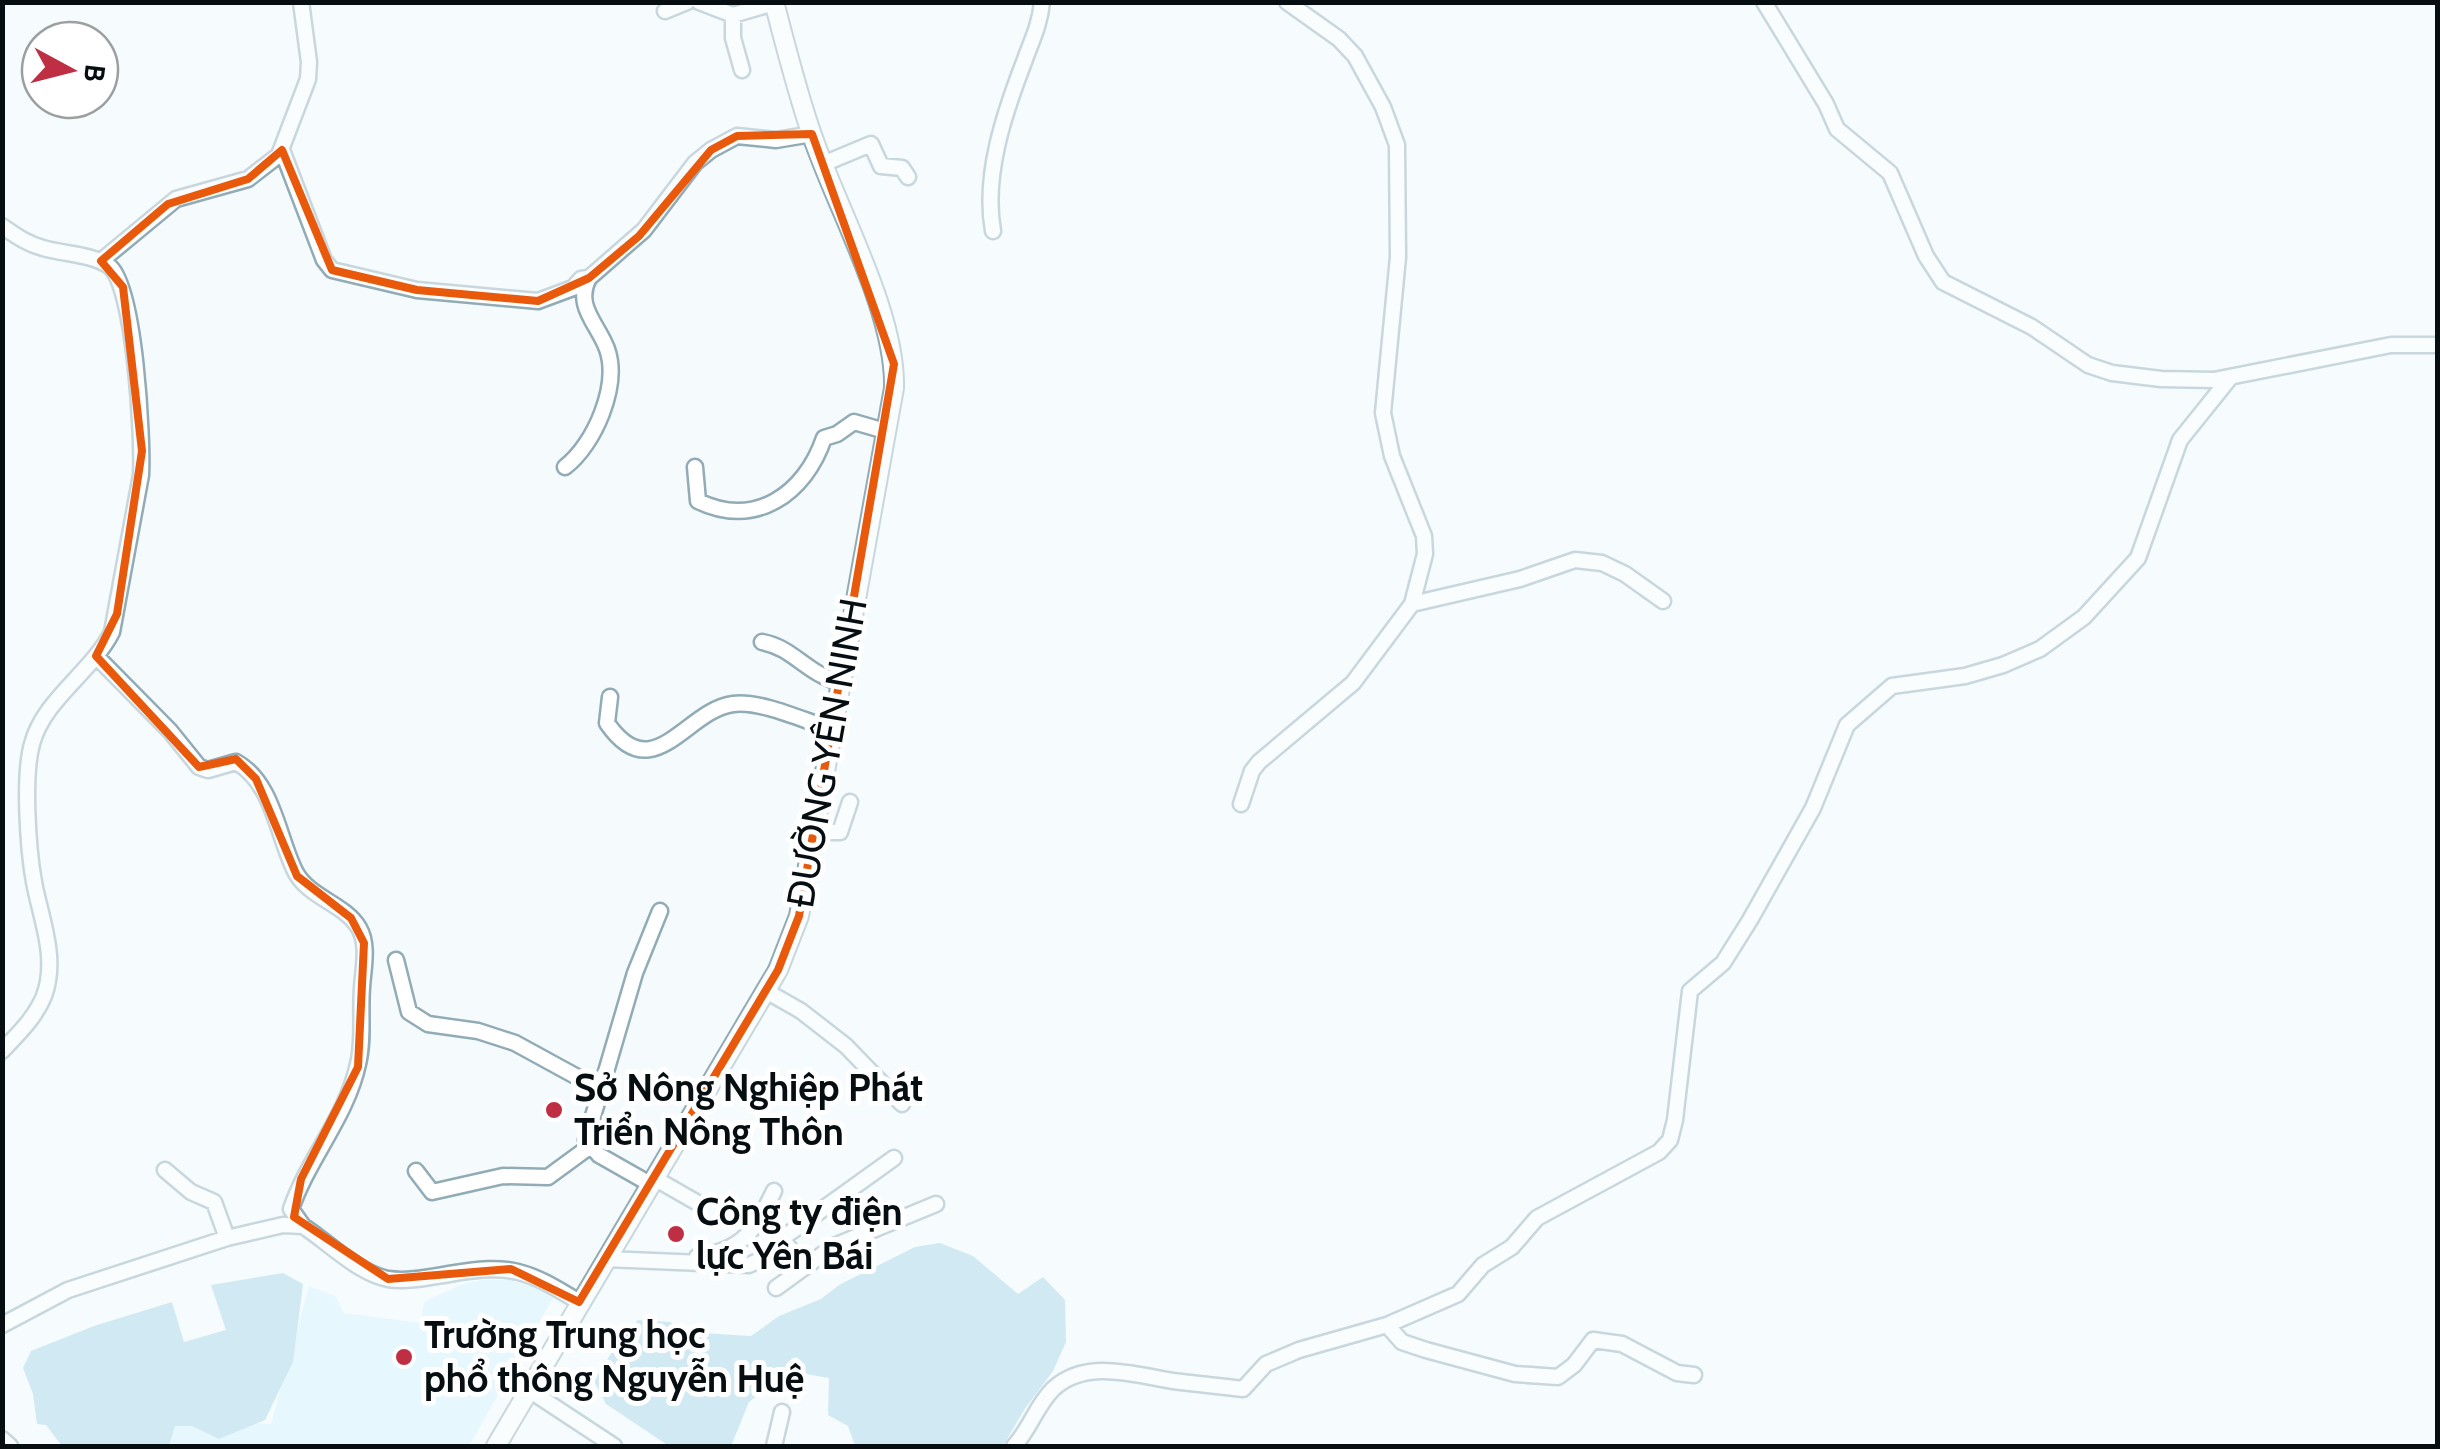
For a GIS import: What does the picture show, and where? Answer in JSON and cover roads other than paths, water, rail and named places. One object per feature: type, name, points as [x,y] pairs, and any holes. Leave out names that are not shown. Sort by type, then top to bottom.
[{"type":"main road","name":"ĐƯỜNG YÊN NINH","points":[[496,1446],[766,991],[799,916],[894,388],[894,364],[878,306],[812,134],[774,3]]},
{"type":"street","points":[[101,262],[168,204],[196,191],[248,180],[282,150],[308,78],[301,2]]},
{"type":"street","points":[[665,11],[687,2]]},
{"type":"street","points":[[699,2],[734,15],[774,3]]},
{"type":"street","points":[[993,231],[988,199],[997,151],[1039,23],[1042,2]]},
{"type":"street","points":[[1240,804],[1259,762],[1353,683],[1412,604],[1424,554],[1424,536],[1392,456],[1383,412],[1398,257],[1398,145],[1355,56],[1339,39],[1287,2]]},
{"type":"street","points":[[1764,2],[1837,129],[1890,173],[1926,256],[1944,282],[2032,327],[2096,369],[2161,379],[2229,379],[2391,345],[2438,345]]},
{"type":"street","points":[[734,15],[732,38],[742,70]]},
{"type":"street","points":[[565,467],[592,437],[610,380],[606,347],[584,304],[589,278],[644,230],[695,163],[710,150],[737,136],[776,140],[812,134]]},
{"type":"street","points":[[823,164],[871,144],[881,166],[902,168],[908,177]]},
{"type":"street","points":[[282,150],[324,260],[332,270],[417,290],[538,301],[589,278]]},
{"type":"street","points":[[2,226],[33,245],[101,262],[113,269],[123,287],[132,330],[142,451],[118,614],[108,641],[44,717],[31,746],[31,854],[50,954],[49,976],[33,1017],[2,1051]]},
{"type":"street","points":[[1014,1446],[1024,1436],[1034,1412],[1056,1386],[1086,1373],[1128,1371],[1243,1389],[1266,1364],[1299,1350],[1388,1325],[1458,1294],[1483,1265],[1512,1247],[1537,1218],[1665,1146],[1675,1120],[1690,991],[1723,964],[1750,920],[1813,808],[1846,725],[1892,686],[1965,676],[2014,661],[2040,649],[2092,610],[2138,558],[2180,440],[2229,379]]},
{"type":"street","points":[[694,467],[698,501],[733,512],[744,511],[776,501],[802,480],[816,462],[824,438],[854,422],[885,431]]},
{"type":"street","points":[[1412,604],[1520,579],[1575,560],[1602,564],[1625,574],[1663,602]]},
{"type":"street","points":[[762,642],[781,646],[814,674],[841,683]]},
{"type":"street","points":[[96,656],[199,766],[208,770],[231,762],[242,765],[256,779],[278,824],[284,851],[301,881],[351,918],[360,930],[364,943],[358,1067],[338,1116],[301,1179],[291,1209],[303,1226],[371,1273],[388,1279],[511,1269],[533,1276],[579,1302]]},
{"type":"street","points":[[610,697],[608,724],[626,742],[642,749],[662,746],[714,710],[737,703],[831,729]]},
{"type":"street","points":[[814,832],[840,832],[850,802]]},
{"type":"street","points":[[589,1147],[587,1135],[635,973],[660,910]]},
{"type":"street","points":[[396,960],[409,1012],[428,1024],[478,1031],[515,1043],[601,1090]]},
{"type":"street","points":[[766,991],[801,1011],[846,1046],[902,1104]]},
{"type":"street","points":[[589,1147],[696,1202]]},
{"type":"street","points":[[416,1171],[432,1192],[503,1176],[548,1177],[589,1147]]},
{"type":"street","points":[[606,1259],[749,1265],[768,1256],[782,1239],[894,1158]]},
{"type":"street","points":[[165,1170],[190,1192],[214,1202],[227,1238]]},
{"type":"street","points":[[664,1262],[712,1255],[746,1238],[755,1230],[774,1191]]},
{"type":"street","points":[[776,1288],[834,1246],[936,1204]]},
{"type":"street","points":[[2,1326],[68,1290],[227,1238],[283,1225],[303,1226]]},
{"type":"street","points":[[782,1239],[804,1266]]},
{"type":"street","points":[[1388,1325],[1402,1342],[1515,1374],[1558,1378],[1593,1340],[1622,1344],[1677,1373],[1694,1375]]},
{"type":"street","points":[[529,1390],[614,1446]]},
{"type":"street","points":[[774,1446],[782,1412]]},
{"type":"street","points":[[2,1439],[10,1446]]},
{"type":"place","name":"Sở Nông Nghiệp Phát Triển Nông Thôn","points":[[554,1110]]},
{"type":"place","name":"Công ty điện lực Yên Bái","points":[[676,1234]]},
{"type":"place","name":"Trường Trung học phổ thông Nguyễn Huệ","points":[[404,1357]]}]
